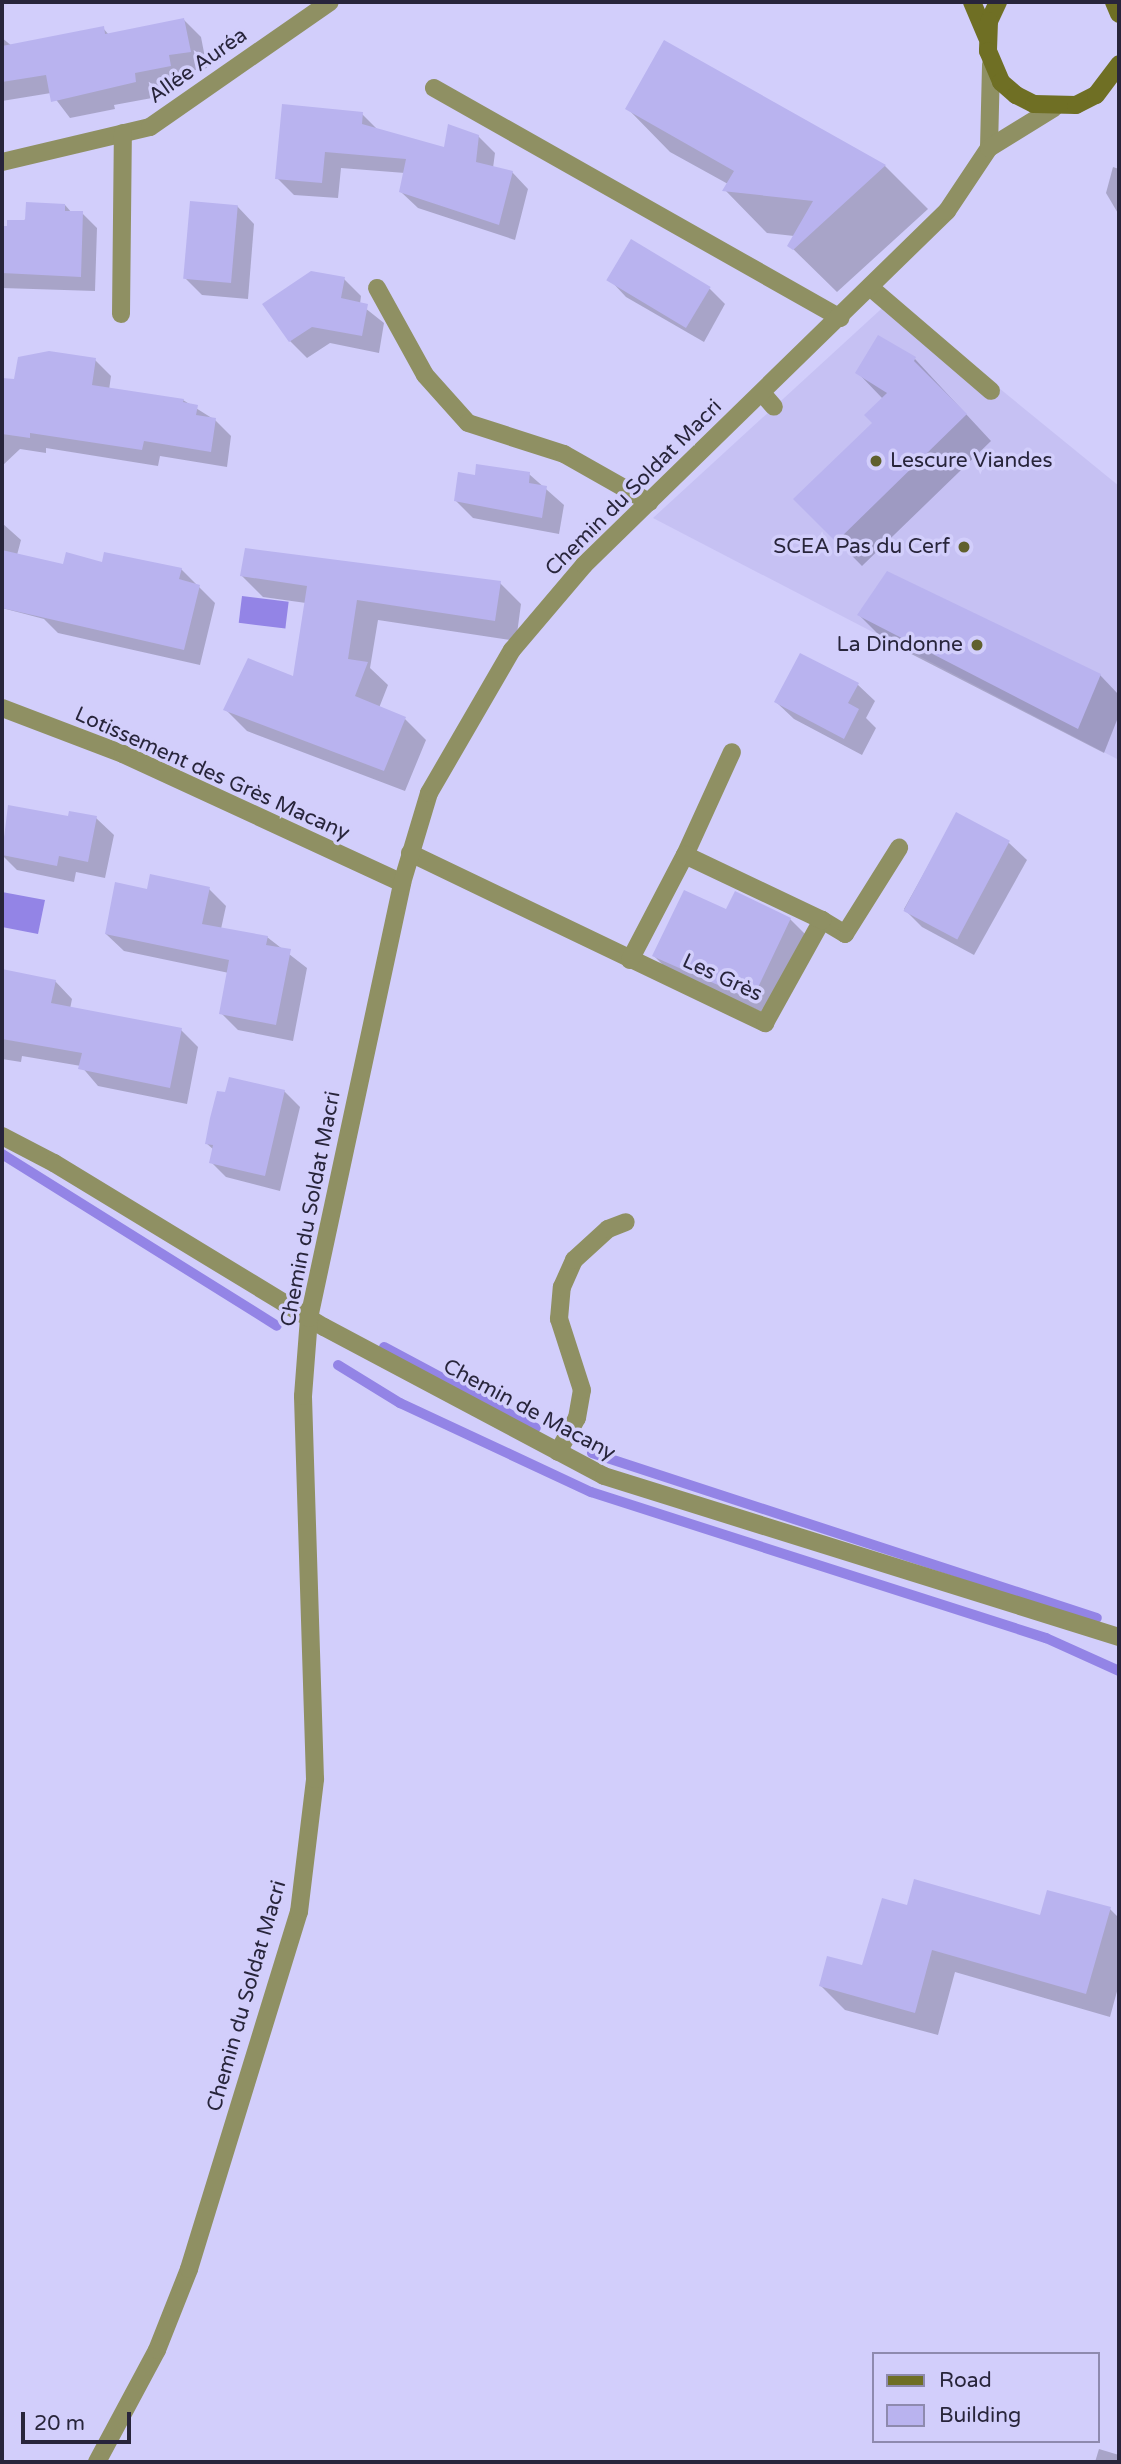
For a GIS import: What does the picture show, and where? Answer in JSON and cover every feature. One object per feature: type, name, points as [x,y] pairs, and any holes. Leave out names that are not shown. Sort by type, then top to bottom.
[{"type":"street","name":"Allée Auréa","points":[[2,162],[150,127],[330,2]]},
{"type":"street","points":[[972,2],[986,37],[992,64],[989,148]]},
{"type":"street","points":[[986,37],[998,2]]},
{"type":"street","points":[[1114,2],[1119,14]]},
{"type":"street","points":[[992,64],[1016,95],[1054,107],[1076,105],[1096,95],[1119,94]]},
{"type":"street","points":[[1096,95],[1119,64]]},
{"type":"street","points":[[434,88],[840,318]]},
{"type":"street","name":"Chemin du Soldat Macri","points":[[97,2462],[157,2350],[189,2269],[299,1912],[315,1779],[303,1396],[309,1318],[402,883],[429,793],[512,650],[584,565],[649,502],[768,400],[840,318],[947,212],[989,148],[1054,107]]},
{"type":"street","points":[[121,314],[123,133]]},
{"type":"street","points":[[377,288],[425,375],[468,422],[564,454],[649,502]]},
{"type":"street","points":[[871,288],[992,391]]},
{"type":"street","name":"Lotissement des Grès Macany","points":[[2,708],[123,754],[402,883]]},
{"type":"street","points":[[630,960],[685,855],[732,752]]},
{"type":"street","points":[[685,855],[822,920],[845,934],[899,848]]},
{"type":"street","name":"Les Grès","points":[[410,853],[765,1023],[822,920]]},
{"type":"street","name":"Chemin de Macany","points":[[2,1136],[54,1163],[309,1318],[604,1476],[1119,1637]]},
{"type":"street","points":[[558,1452],[577,1418],[582,1390],[559,1320],[562,1287],[574,1260],[608,1229],[626,1222]]},
{"type":"shaded area","points":[[891,300],[1119,486],[1119,760],[653,518]]},
{"type":"shaded area","points":[[242,596],[289,602],[285,629],[239,623]]},
{"type":"shaded area","points":[[2,892],[45,900],[38,934],[2,927]]},
{"type":"building","points":[[184,18],[191,52],[169,55],[171,66],[135,73],[136,82],[51,102],[46,75],[2,82],[2,46],[104,26],[105,34]]},
{"type":"building","points":[[664,40],[886,165],[793,250],[787,246],[813,201],[722,191],[734,171],[625,109]]},
{"type":"building","points":[[282,104],[363,112],[362,124],[444,147],[448,124],[479,135],[476,162],[513,171],[499,225],[399,192],[406,159],[325,152],[322,183],[275,179]]},
{"type":"building","points":[[190,201],[238,205],[231,283],[183,279]]},
{"type":"building","points":[[26,202],[65,204],[65,211],[83,211],[81,277],[2,273],[2,226],[7,226],[7,220],[25,220]]},
{"type":"building","points":[[631,239],[711,287],[686,328],[606,280]]},
{"type":"building","points":[[311,271],[345,277],[341,298],[368,304],[362,336],[312,327],[289,342],[262,304]]},
{"type":"building","name":"Lescure Viandes","points":[[878,335],[916,357],[914,361],[967,414],[836,542],[793,499],[872,423],[864,415],[887,393],[855,373]]},
{"type":"building","points":[[49,351],[96,358],[92,385],[184,399],[183,402],[198,405],[196,415],[216,418],[211,452],[144,441],[142,450],[30,433],[30,438],[2,434],[2,378],[14,379],[18,357]]},
{"type":"building","points":[[476,464],[530,472],[529,483],[547,486],[542,518],[454,501],[458,472],[475,475]]},
{"type":"building","points":[[245,548],[501,581],[495,621],[357,600],[348,659],[368,662],[355,696],[406,717],[384,771],[223,710],[248,658],[293,676],[307,586],[240,576]]},
{"type":"building","points":[[2,550],[63,564],[66,552],[102,562],[104,552],[182,568],[179,579],[200,585],[184,650],[2,608]]},
{"type":"building","name":"La Dindonne","points":[[887,571],[1101,674],[1078,729],[857,615]]},
{"type":"building","points":[[800,653],[859,683],[848,703],[859,709],[844,739],[774,702]]},
{"type":"building","points":[[8,805],[68,816],[69,811],[97,816],[88,862],[59,856],[57,866],[2,855]]},
{"type":"building","points":[[956,812],[1010,841],[957,940],[903,911]]},
{"type":"building","points":[[150,874],[210,887],[202,924],[268,936],[266,945],[291,949],[276,1025],[219,1014],[229,960],[105,934],[115,882],[147,889]]},
{"type":"building","points":[[684,890],[726,909],[735,891],[791,918],[752,1000],[652,956]]},
{"type":"building","points":[[2,969],[56,980],[51,1003],[182,1028],[170,1088],[78,1069],[82,1053],[2,1039]]},
{"type":"building","points":[[229,1077],[285,1090],[265,1176],[209,1163],[213,1145],[205,1144],[210,1118],[217,1091],[225,1092]]},
{"type":"building","points":[[914,1879],[1040,1915],[1047,1890],[1111,1907],[1086,1994],[932,1950],[915,2013],[819,1986],[827,1956],[862,1965],[882,1898],[907,1905]]},
{"type":"waterway","points":[[2,1154],[277,1326]]},
{"type":"waterway","points":[[384,1347],[536,1428]]},
{"type":"waterway","points":[[338,1365],[400,1403],[591,1492],[1046,1638],[1119,1671]]},
{"type":"waterway","points":[[592,1453],[1097,1618]]},
{"type":"place","name":"Lescure Viandes","points":[[876,461]]},
{"type":"place","name":"SCEA Pas du Cerf","points":[[964,547]]},
{"type":"place","name":"La Dindonne","points":[[977,645]]}]
